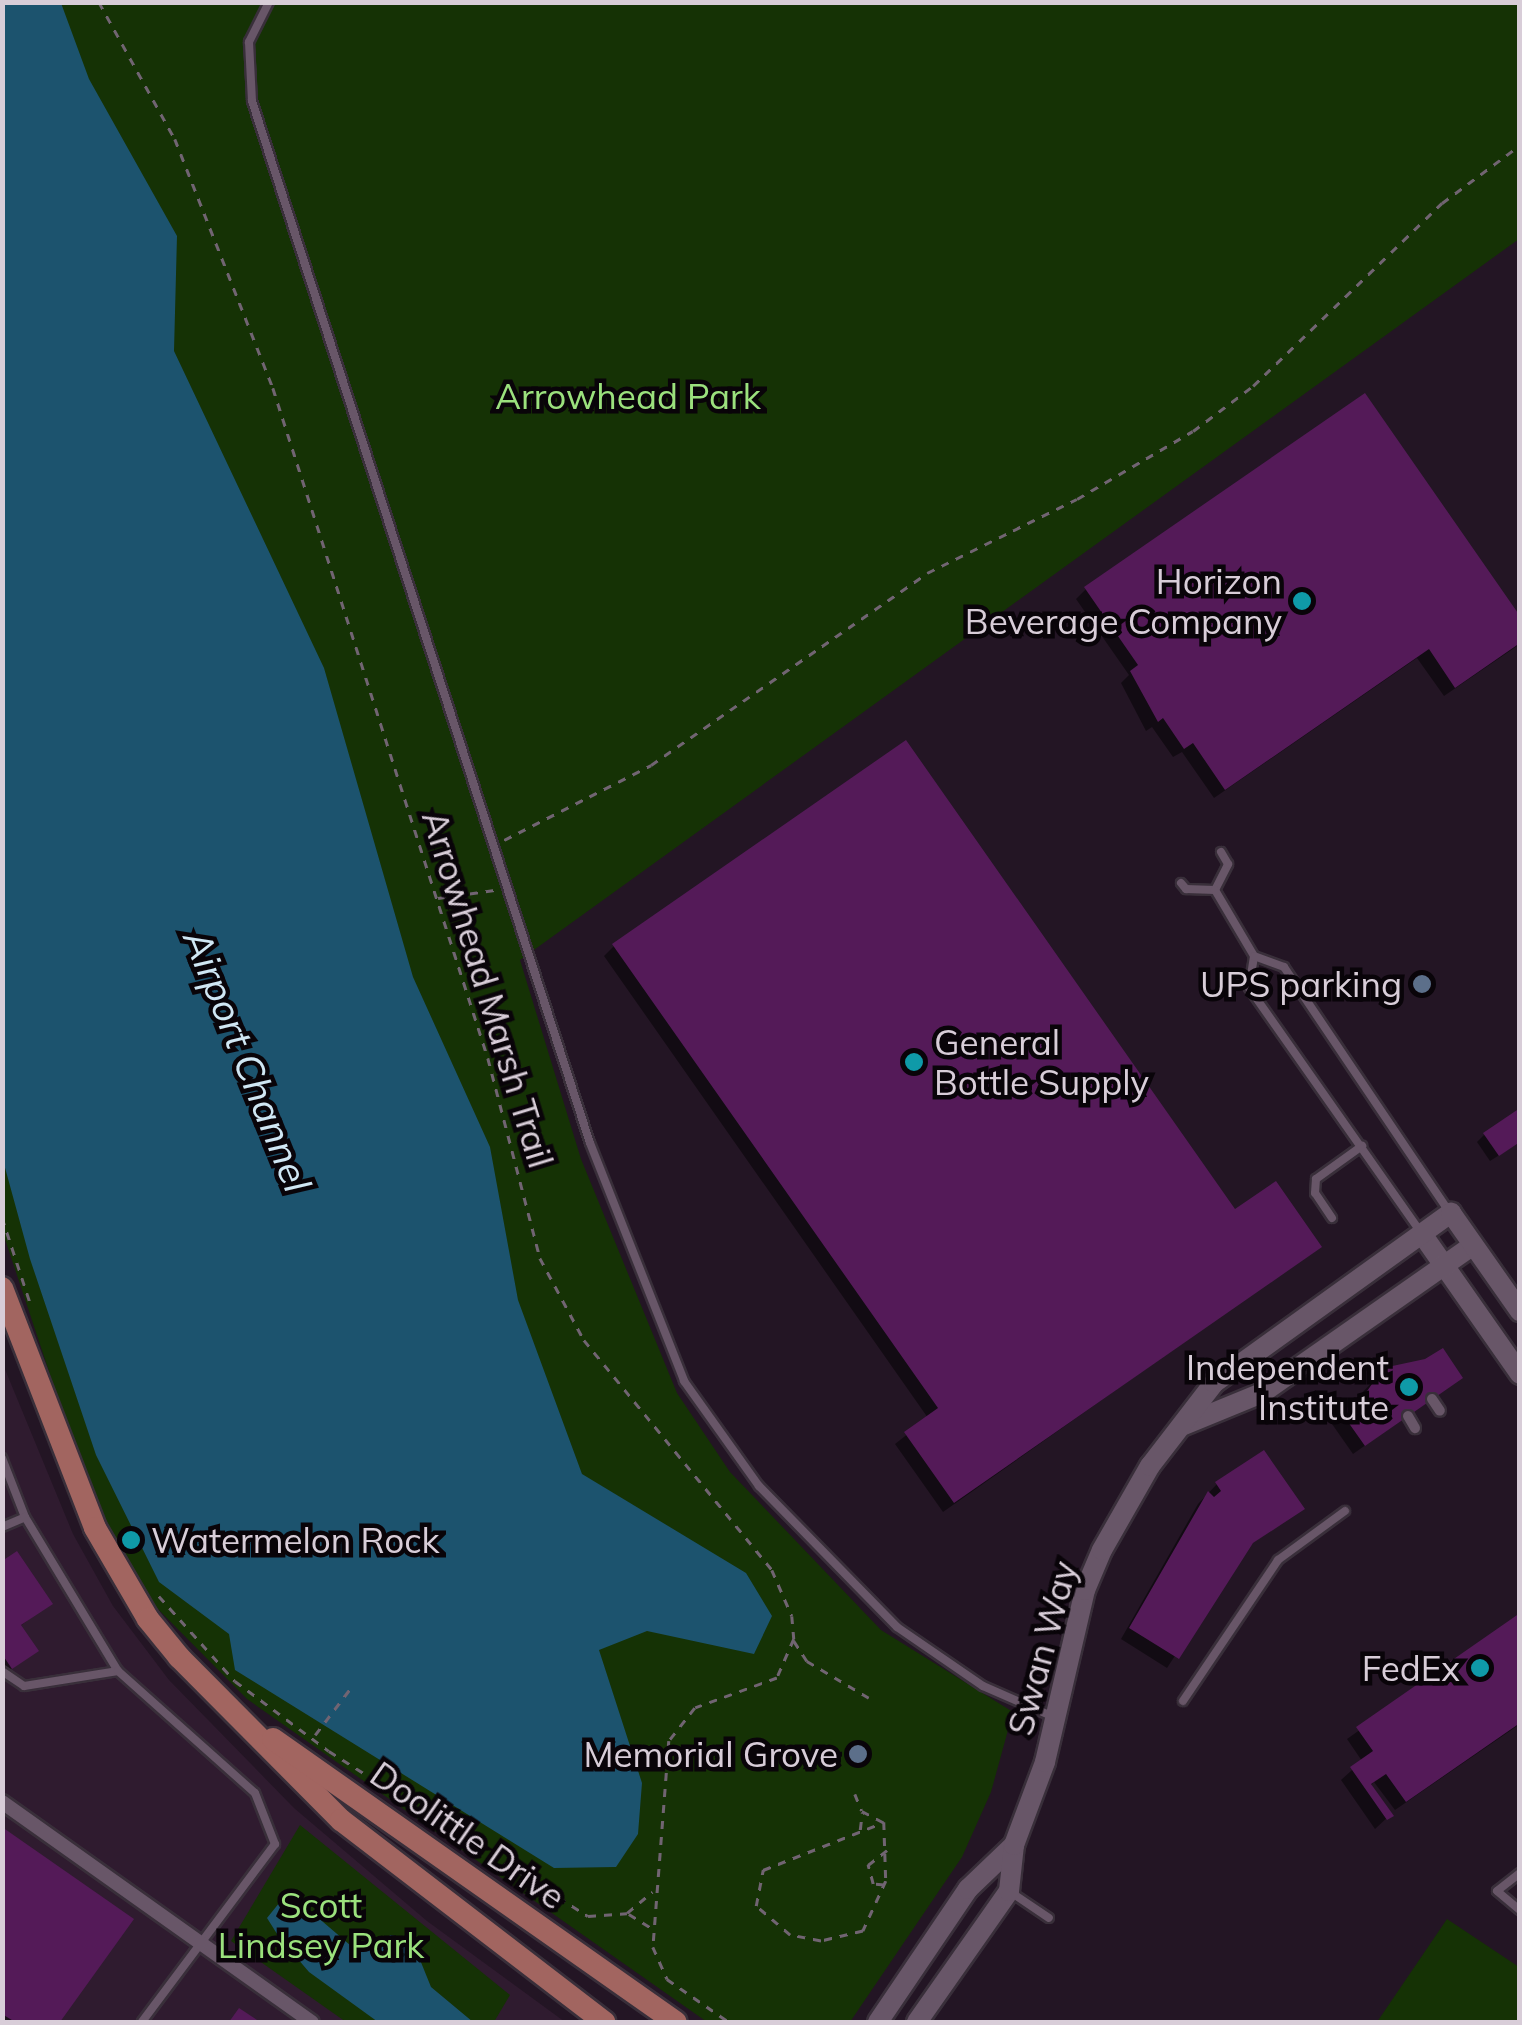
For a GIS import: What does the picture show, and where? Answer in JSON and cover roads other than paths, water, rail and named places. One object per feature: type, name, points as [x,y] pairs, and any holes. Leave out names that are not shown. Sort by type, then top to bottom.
[{"type":"main road","name":"Swan Way","points":[[924,2020],[1009,1891],[1014,1845],[1045,1762],[1054,1716],[1102,1550],[1132,1494],[1182,1426],[1240,1359],[1450,1213]]},
{"type":"main road","points":[[1450,1213],[1520,1311]]},
{"type":"main road","points":[[1422,1234],[1520,1374]]},
{"type":"main road","points":[[1182,1426],[1262,1393],[1472,1246]]},
{"type":"main road","name":"Doolittle Drive","points":[[2,1288],[95,1528],[148,1619],[222,1701],[341,1820],[604,2022]]},
{"type":"main road","name":"Doolittle Drive","points":[[222,1701],[675,2022]]},
{"type":"main road","name":"Swan Way","points":[[878,2022],[968,1889],[1014,1845]]},
{"type":"street","points":[[1432,1399],[1440,1411]]},
{"type":"street","points":[[1408,1416],[1416,1428]]},
{"type":"street","points":[[2,1802],[312,2022]]},
{"type":"lane","points":[[269,2],[248,42],[252,101],[621,1232],[684,1381],[719,1435],[808,1541],[897,1627],[983,1686],[1054,1716]]},
{"type":"lane","points":[[1215,890],[1228,864],[1221,852]]},
{"type":"lane","points":[[1182,883],[1186,889],[1215,890]]},
{"type":"lane","points":[[1215,890],[1254,956],[1284,967],[1450,1213]]},
{"type":"lane","points":[[1254,956],[1249,988],[1422,1234]]},
{"type":"lane","points":[[1332,1218],[1315,1193],[1316,1179],[1362,1146]]},
{"type":"lane","points":[[2,1458],[25,1517],[118,1671],[255,1792],[275,1844],[142,2022]]},
{"type":"lane","points":[[1183,1701],[1278,1560],[1345,1511]]},
{"type":"lane","points":[[2,1527],[25,1517]]},
{"type":"lane","points":[[2,1671],[24,1686],[118,1671]]},
{"type":"lane","points":[[1520,1873],[1497,1891],[1520,1910]]},
{"type":"lane","points":[[1009,1891],[1048,1918]]},
{"type":"water","name":"Airport Channel","points":[[3,2],[61,3],[89,79],[177,236],[174,351],[324,668],[413,977],[490,1147],[518,1300],[582,1474],[746,1573],[772,1616],[754,1654],[647,1631],[599,1650],[642,1783],[638,1834],[616,1867],[554,1868],[235,1670],[229,1634],[159,1582],[96,1455],[30,1259],[4,1164]]},
{"type":"water","points":[[284,1897],[295,1898],[357,1951],[391,1935],[412,1940],[431,1987],[473,2022],[378,2022],[309,1972],[279,1937],[267,1918]]},
{"type":"place","name":"Horizon Beverage Company","points":[[1302,601]]},
{"type":"place","name":"UPS parking","points":[[1422,984]]},
{"type":"place","name":"General Bottle Supply","points":[[914,1062]]},
{"type":"place","name":"Independent Institute","points":[[1409,1387]]},
{"type":"place","name":"Watermelon Rock","points":[[131,1540]]},
{"type":"place","name":"FedEx","points":[[1480,1668]]},
{"type":"place","name":"Memorial Grove","points":[[858,1754]]},
{"type":"park label","name":"Arrowhead Park","points":[[628,396]]},
{"type":"park label","name":"Scott Lindsey Park","points":[[321,1925]]}]
